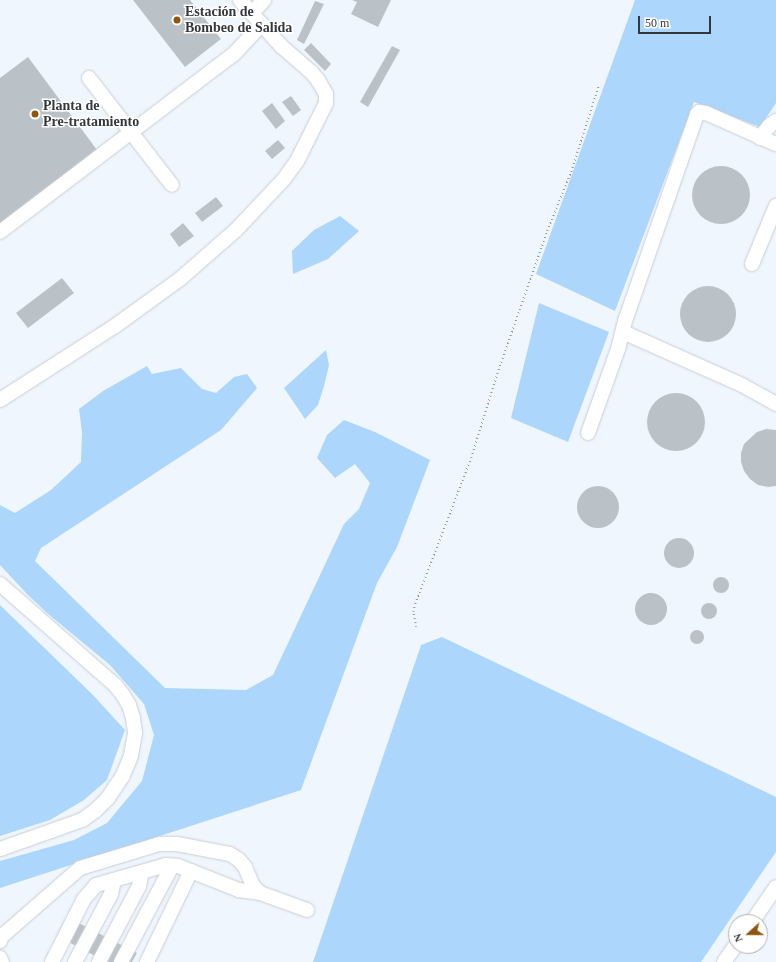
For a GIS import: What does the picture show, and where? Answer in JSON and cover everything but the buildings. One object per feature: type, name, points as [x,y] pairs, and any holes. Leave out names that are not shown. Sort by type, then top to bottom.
[{"type":"street","points":[[0,400],[115,326],[180,278],[236,230],[284,179],[297,161],[326,102],[326,94],[318,80],[311,72],[282,47],[240,0]]},
{"type":"street","points":[[252,13],[264,0]]},
{"type":"street","points":[[0,232],[234,54],[262,24]]},
{"type":"street","points":[[89,78],[172,185]]},
{"type":"street","points":[[588,433],[623,332],[625,320],[697,114],[699,112],[706,113],[776,144]]},
{"type":"street","points":[[760,138],[769,126],[776,121]]},
{"type":"street","points":[[752,264],[776,206]]},
{"type":"street","points":[[623,332],[742,385],[776,404]]},
{"type":"street","points":[[0,584],[115,685],[129,705],[134,718],[135,734],[131,756],[122,777],[108,798],[96,810],[82,820],[0,849]]},
{"type":"street","points":[[0,941],[2,937],[80,868],[159,844],[177,844],[230,854],[245,867],[253,886],[260,893]]},
{"type":"street","points":[[52,962],[89,891],[96,885],[166,865],[178,866],[239,890],[260,893],[307,910]]},
{"type":"street","points":[[121,962],[172,866]]},
{"type":"street","points":[[146,962],[191,871]]},
{"type":"street","points":[[99,962],[139,886],[142,872]]},
{"type":"street","points":[[75,962],[111,894],[114,880]]},
{"type":"street","points":[[758,914],[775,889]]},
{"type":"street","points":[[0,958],[2,962]]},
{"type":"path","points":[[416,627],[413,612],[415,604],[425,581],[427,569],[471,458],[496,374],[547,231],[571,172],[599,84]]},
{"type":"shaded area","points":[[635,0],[776,0],[776,103],[760,127],[694,102],[615,311],[536,274]]},
{"type":"shaded area","points":[[340,216],[359,231],[328,259],[293,274],[292,251],[314,230]]},
{"type":"shaded area","points":[[539,303],[609,332],[568,442],[511,418]]},
{"type":"shaded area","points":[[326,350],[329,365],[324,386],[318,405],[305,419],[284,388]]},
{"type":"shaded area","points":[[147,366],[152,374],[181,368],[202,389],[216,393],[234,377],[247,374],[257,388],[221,430],[41,548],[35,561],[165,688],[246,690],[273,675],[344,524],[359,509],[370,483],[355,464],[335,478],[317,458],[327,435],[344,420],[375,432],[430,460],[397,547],[377,583],[301,790],[0,888],[0,861],[74,840],[107,823],[142,781],[154,735],[144,704],[110,665],[47,613],[0,565],[0,505],[15,513],[51,490],[81,462],[82,432],[79,409],[103,391]]},
{"type":"shaded area","points":[[0,605],[93,695],[125,730],[107,780],[84,800],[50,820],[0,836]]},
{"type":"shaded area","points":[[442,637],[776,797],[776,852],[734,914],[728,914],[728,922],[701,962],[313,962],[421,645]]},
{"type":"place","name":"Estación de Bombeo de Salida","points":[[177,20]]},
{"type":"place","name":"Planta de Pre-tratamiento","points":[[35,114]]}]
